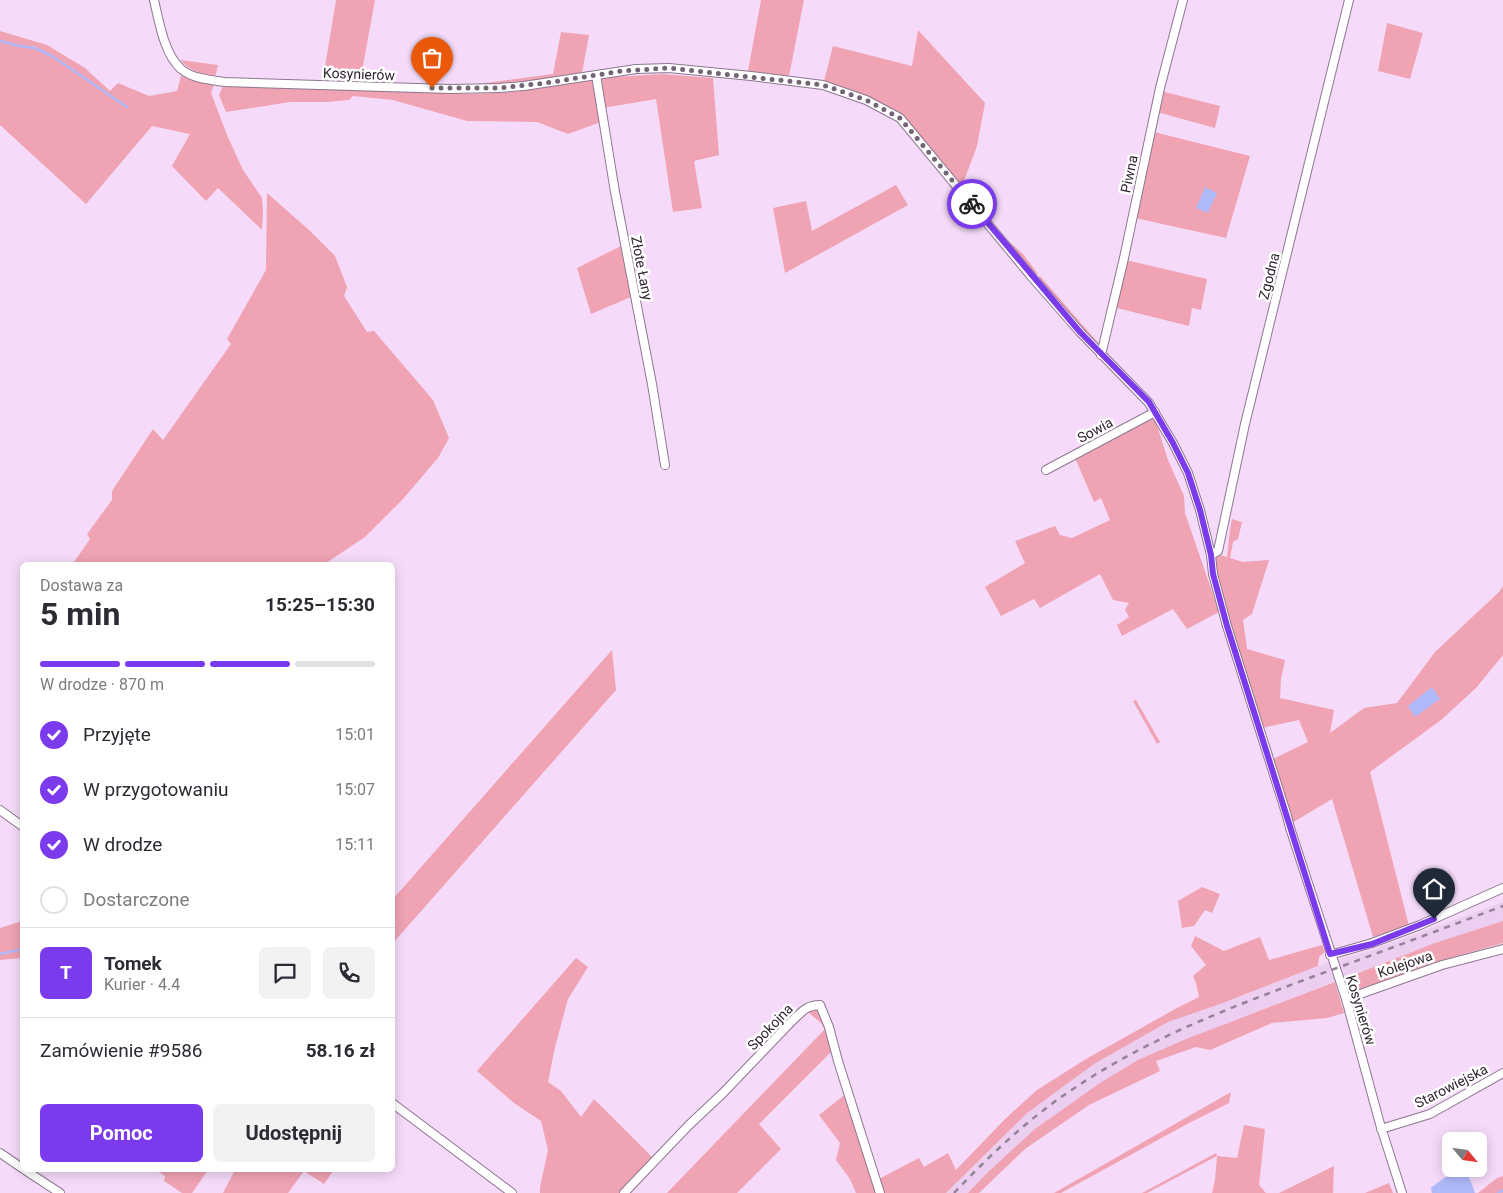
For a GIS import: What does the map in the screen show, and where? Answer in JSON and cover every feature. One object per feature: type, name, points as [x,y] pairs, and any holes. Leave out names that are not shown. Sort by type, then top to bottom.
[{"type":"street","name":"Kosynierów","points":[[154,0],[166,46],[181,69],[207,80],[450,89],[499,88],[636,70],[669,68],[823,85],[866,100],[900,118],[1031,276],[1101,355],[1149,402],[1188,473],[1200,510],[1211,555],[1213,574],[1227,626],[1330,954],[1346,999],[1381,1129],[1402,1193]]},
{"type":"street","name":"Piwna","points":[[1101,355],[1124,258],[1160,88],[1183,0]]},
{"type":"street","name":"Zgodna","points":[[1211,555],[1218,550],[1245,424],[1349,0]]},
{"type":"street","name":"Złote Łany","points":[[596,75],[615,192],[652,384],[665,465]]},
{"type":"street","name":"Sowia","points":[[1046,470],[1155,412]]},
{"type":"street","points":[[0,810],[20,825]]},
{"type":"street","points":[[1330,954],[1372,944],[1420,926],[1503,888]]},
{"type":"street","name":"Kolejowa","points":[[1346,999],[1442,965],[1503,949]]},
{"type":"street","name":"Spokojna","points":[[624,1193],[689,1124],[723,1093],[803,1010],[811,1005],[820,1005],[829,1027],[880,1193]]},
{"type":"street","name":"Starowiejska","points":[[1381,1129],[1430,1114],[1503,1073]]},
{"type":"street","points":[[395,1105],[512,1193]]},
{"type":"street","points":[[0,1153],[20,1166]]},
{"type":"street","points":[[28,1172],[60,1193]]},
{"type":"shaded area","points":[[336,0],[375,0],[360,82],[323,79]]},
{"type":"shaded area","points":[[761,0],[804,0],[789,76],[748,71]]},
{"type":"shaded area","points":[[1387,23],[1423,33],[1410,79],[1378,71]]},
{"type":"shaded area","points":[[918,30],[985,103],[977,146],[961,189],[902,115],[862,94],[824,81],[833,46],[912,66]]},
{"type":"shaded area","points":[[0,31],[47,45],[85,68],[110,91],[118,83],[149,96],[177,91],[181,76],[214,84],[211,93],[227,135],[243,170],[262,198],[262,230],[218,188],[206,201],[172,166],[190,134],[152,126],[86,204],[0,125]]},
{"type":"shaded area","points":[[561,32],[589,35],[582,73],[537,80],[463,86],[553,74]]},
{"type":"shaded area","points":[[180,60],[218,65],[215,77],[192,69]]},
{"type":"shaded area","points":[[662,74],[713,78],[719,155],[694,161],[702,208],[673,212],[656,99],[603,108],[600,78]]},
{"type":"shaded area","points":[[595,80],[601,122],[568,134],[537,122],[467,121],[393,100],[353,96],[349,100],[290,102],[226,112],[219,95],[223,86],[470,94],[514,92]]},
{"type":"shaded area","points":[[1161,91],[1220,106],[1215,128],[1157,112]]},
{"type":"shaded area","points":[[1154,132],[1250,156],[1226,238],[1135,218]]},
{"type":"shaded area","points":[[896,185],[908,205],[785,273],[773,208],[806,201],[812,231]]},
{"type":"shaded area","points":[[267,193],[335,256],[347,287],[344,296],[367,332],[374,331],[433,400],[449,438],[438,458],[403,499],[365,537],[328,562],[74,562],[90,539],[87,534],[112,500],[112,491],[153,429],[163,440],[231,344],[227,339],[266,270]]},
{"type":"shaded area","points":[[995,229],[1023,254],[1038,274],[1032,274]]},
{"type":"shaded area","points":[[621,246],[633,296],[591,314],[577,268]]},
{"type":"shaded area","points":[[1126,260],[1207,279],[1201,310],[1192,308],[1189,326],[1113,307]]},
{"type":"shaded area","points":[[1040,276],[1100,345],[1100,351],[1037,280]]},
{"type":"shaded area","points":[[1154,416],[1168,460],[1184,496],[1185,513],[1219,612],[1187,629],[1173,609],[1122,636],[1117,625],[1129,617],[1125,610],[1129,603],[1113,600],[1100,574],[1040,608],[1034,599],[1001,616],[985,587],[1025,563],[1015,541],[1055,526],[1060,535],[1072,538],[1110,520],[1101,498],[1094,502],[1075,458]]},
{"type":"shaded area","points":[[1232,519],[1242,522],[1238,539],[1233,542],[1230,558],[1243,562],[1269,560],[1252,614],[1243,620],[1247,649],[1285,660],[1280,698],[1334,710],[1330,733],[1364,708],[1397,703],[1435,652],[1499,592],[1503,586],[1503,655],[1476,688],[1441,720],[1370,772],[1409,926],[1373,937],[1332,799],[1292,823],[1273,759],[1308,742],[1299,720],[1262,728],[1214,561],[1217,554],[1227,557]]},
{"type":"shaded area","points":[[612,650],[616,690],[395,941],[395,897]]},
{"type":"shaded area","points":[[1136,700],[1160,742],[1157,744],[1133,701]]},
{"type":"shaded area","points":[[1202,887],[1220,894],[1212,913],[1205,910],[1194,926],[1182,928],[1178,901]]},
{"type":"shaded area","points":[[1503,902],[1503,921],[1435,943],[1186,1039],[1138,1060],[986,1174],[968,1193],[946,1193],[1026,1114],[1094,1064],[1168,1022],[1329,962],[1370,951]]},
{"type":"shaded area","points":[[20,920],[20,958],[0,960],[0,928]]},
{"type":"shaded area","points":[[1503,921],[1503,943],[1439,961],[1357,990],[1347,988],[1343,979],[1435,943]]},
{"type":"shaded area","points":[[1195,936],[1224,951],[1260,937],[1269,960],[1322,945],[1325,952],[1319,957],[1318,966],[1168,1022],[1094,1064],[1026,1114],[946,1193],[884,1193],[879,1179],[919,1158],[924,1167],[948,1153],[956,1170],[1005,1119],[1037,1090],[1086,1059],[1199,997],[1193,976],[1206,965],[1191,946]]},
{"type":"shaded area","points":[[576,958],[588,967],[568,999],[548,1082],[561,1091],[581,1117],[594,1099],[653,1158],[620,1193],[540,1193],[548,1150],[541,1121],[514,1103],[477,1071]]},
{"type":"shaded area","points":[[1335,982],[1344,1013],[1327,1018],[1272,1023],[1210,1050],[1196,1047],[1156,1061],[1160,1071],[1089,1105],[1025,1149],[979,1193],[968,1193],[1035,1129],[1100,1083],[1138,1060],[1186,1039]]},
{"type":"shaded area","points":[[809,1008],[815,1009],[822,1014],[847,1093],[831,1052],[759,1124],[781,1149],[737,1193],[667,1193],[825,1029],[808,1012],[682,1138],[631,1193],[625,1193]]},
{"type":"shaded area","points":[[1231,1092],[1229,1103],[1061,1193],[1054,1193]]},
{"type":"shaded area","points":[[847,1093],[878,1193],[856,1193],[850,1179],[836,1160],[840,1143],[819,1115]]},
{"type":"shaded area","points":[[1244,1125],[1265,1129],[1259,1185],[1266,1193],[1212,1193],[1217,1156],[1237,1158]]},
{"type":"shaded area","points":[[1216,1153],[1217,1156],[1147,1193],[1142,1193]]},
{"type":"shaded area","points":[[1334,1166],[1333,1193],[1279,1193]]},
{"type":"shaded area","points":[[159,1172],[207,1172],[192,1193],[182,1193],[164,1181],[165,1176]]},
{"type":"shaded area","points":[[234,1172],[303,1172],[288,1193],[223,1193]]},
{"type":"shaded area","points":[[306,1172],[333,1172],[324,1184]]},
{"type":"shaded area","points":[[1503,1176],[1503,1193],[1478,1193],[1497,1178]]},
{"type":"shaded area","points":[[1389,1183],[1393,1193],[1365,1193]]},
{"type":"water","points":[[1205,187],[1217,193],[1208,213],[1196,208]]},
{"type":"water","points":[[1432,687],[1440,699],[1415,717],[1408,706]]},
{"type":"water","points":[[1445,1178],[1469,1178],[1475,1193],[1432,1193],[1431,1188]]},
{"type":"waterway","points":[[0,41],[35,48],[52,56],[127,107]]},
{"type":"waterway","points":[[0,954],[20,949]]},
{"type":"waterway","points":[[1498,1193],[1503,1190]]},
{"type":"railway","points":[[954,1193],[996,1151],[1041,1112],[1101,1071],[1130,1055],[1189,1026],[1250,1001],[1503,906]]},
{"type":"way so far","points":[[432,88],[456,89],[524,86],[622,71],[669,68],[823,85],[866,100],[900,118],[972,204]]},
{"type":"route","points":[[972,204],[1080,332],[1149,402],[1188,473],[1200,510],[1211,555],[1213,574],[1227,626],[1330,954],[1372,944],[1434,919]]}]
